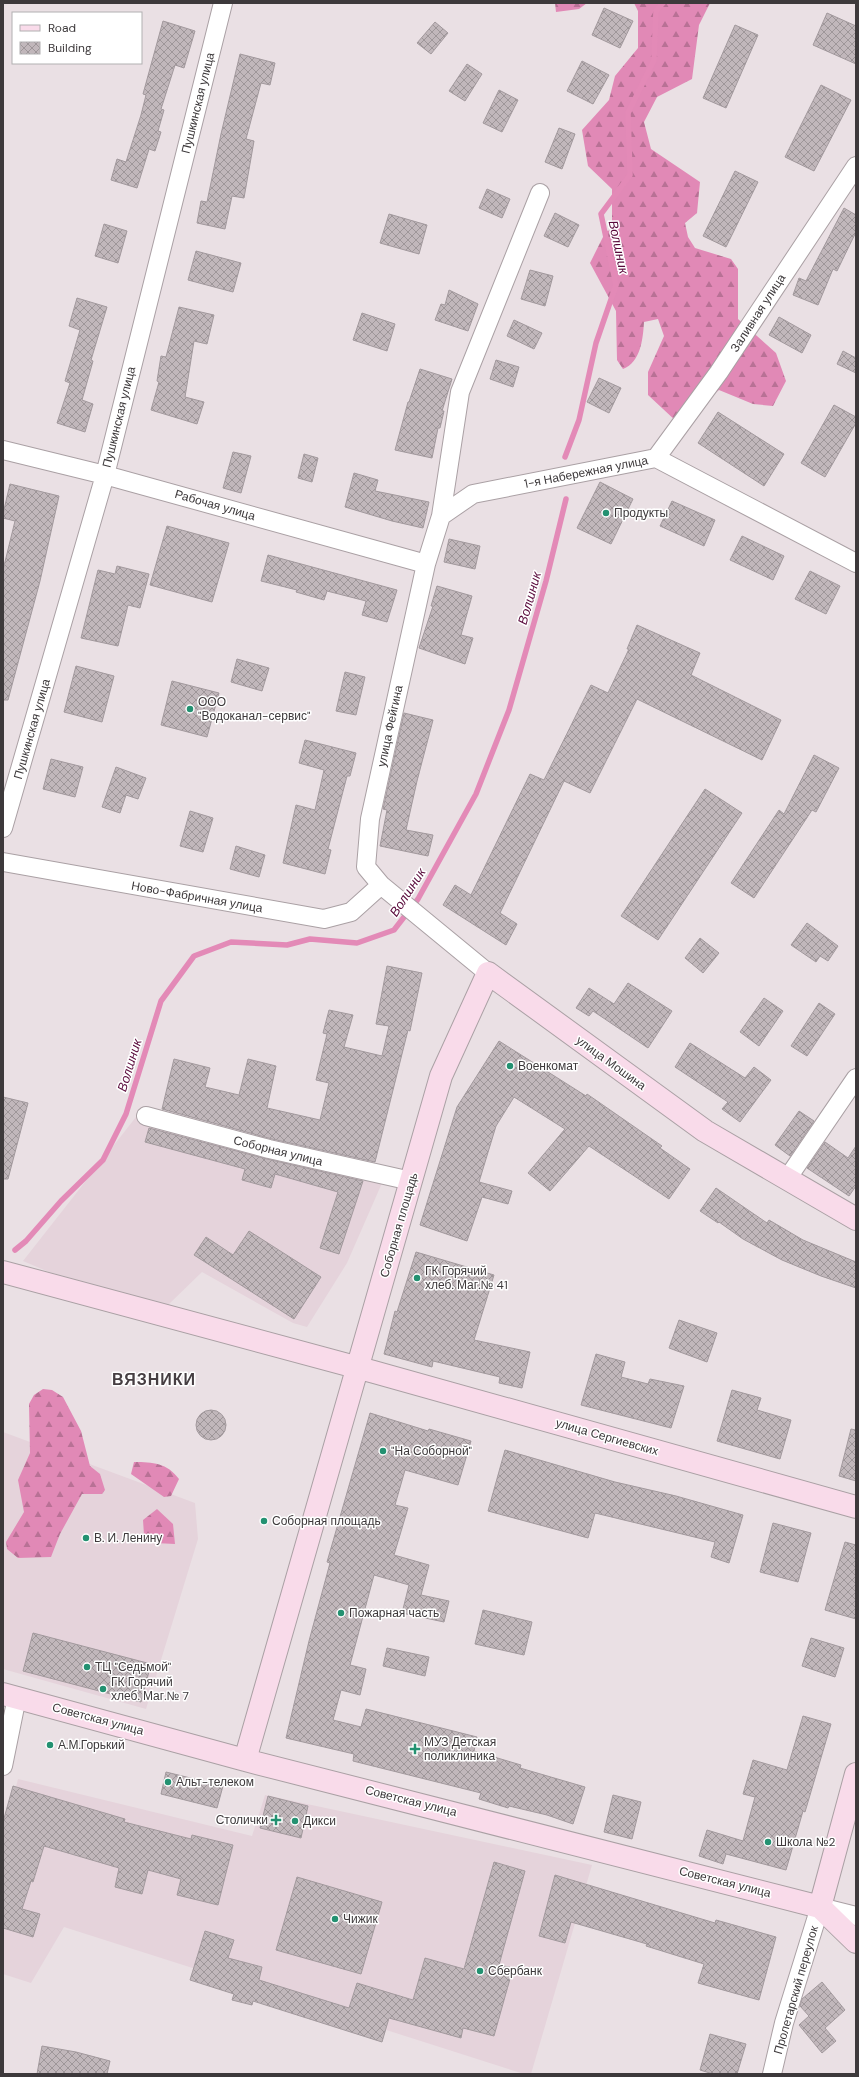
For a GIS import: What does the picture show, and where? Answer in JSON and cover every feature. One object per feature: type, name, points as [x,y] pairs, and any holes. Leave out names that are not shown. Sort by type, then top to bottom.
[{"type":"main road","name":"улица Мошина","points":[[488,973],[705,1131],[856,1219]]},
{"type":"main road","name":"Соборная площадь","points":[[245,1760],[442,1076],[488,973]]},
{"type":"main road","name":"улица Сергиевских","points":[[3,1272],[359,1368],[856,1507]]},
{"type":"main road","name":"Советская улица","points":[[10,1695],[245,1760],[820,1907]]},
{"type":"main road","points":[[856,1774],[820,1907],[856,1942]]},
{"type":"street","name":"Пушкинская улица","points":[[3,828],[105,475],[223,3]]},
{"type":"street","name":"Заливная улица","points":[[656,458],[719,372],[856,166]]},
{"type":"street","name":"улица Фейгина","points":[[381,885],[366,867],[370,819],[426,564],[441,516],[460,392],[540,193]]},
{"type":"street","name":"Рабочая улица","points":[[3,450],[105,475],[426,564]]},
{"type":"street","name":"1-я Набережная улица","points":[[441,516],[473,494],[656,458],[856,563]]},
{"type":"street","name":"Ново-Фабричная улица","points":[[3,862],[324,919],[351,912],[381,885]]},
{"type":"street","name":"улица Мошина","points":[[381,885],[488,973]]},
{"type":"street","points":[[787,1178],[856,1078]]},
{"type":"street","name":"Соборная улица","points":[[146,1116],[269,1149],[411,1182]]},
{"type":"street","points":[[3,1766],[10,1695]]},
{"type":"street","points":[[820,1907],[856,1916]]},
{"type":"street","name":"Пролетарский переулок","points":[[772,2074],[784,2023],[820,1907]]},
{"type":"shaded area","points":[[136,1117],[382,1183],[347,1263],[307,1327],[293,1323],[202,1272],[168,1305],[49,1272],[23,1261]]},
{"type":"shaded area","points":[[3,1432],[195,1503],[198,1539],[146,1709],[3,1669]]},
{"type":"shaded area","points":[[18,1779],[252,1836],[265,1795],[592,1865],[531,2074],[524,2074],[64,1927],[31,1983],[3,1974],[3,1837]]},
{"type":"green space","points":[[555,3],[587,3],[579,9],[556,12]]},
{"type":"green space","points":[[634,3],[710,3],[699,25],[692,79],[657,97],[644,122],[651,149],[700,182],[697,213],[685,223],[688,237],[695,248],[731,259],[738,269],[738,319],[776,353],[786,381],[773,406],[753,404],[719,390],[677,422],[648,395],[648,372],[664,336],[658,319],[644,322],[640,349],[634,361],[629,366],[623,369],[617,360],[616,311],[590,263],[606,231],[612,230],[612,189],[588,166],[582,130],[609,100],[615,76],[638,48],[638,11]]},
{"type":"green space","points":[[43,1389],[52,1390],[63,1397],[81,1431],[90,1466],[100,1474],[105,1490],[102,1494],[82,1494],[60,1534],[51,1557],[18,1558],[7,1549],[6,1542],[24,1512],[18,1480],[30,1453],[29,1404],[34,1395]]},
{"type":"green space","points":[[134,1462],[159,1464],[170,1470],[179,1479],[171,1496],[164,1497],[131,1474]]},
{"type":"green space","points":[[157,1509],[173,1524],[175,1544],[155,1543],[144,1535],[143,1520]]},
{"type":"building","points":[[604,8],[633,21],[620,48],[592,35]]},
{"type":"building","points":[[827,13],[856,26],[856,64],[813,45]]},
{"type":"building","points":[[163,21],[195,31],[184,68],[175,65],[161,109],[164,110],[158,131],[161,132],[155,151],[149,149],[137,188],[111,180],[117,159],[126,162],[141,115],[146,95],[143,94]]},
{"type":"building","points":[[435,22],[448,33],[431,54],[417,43]]},
{"type":"building","points":[[735,25],[758,35],[726,108],[703,98]]},
{"type":"building","points":[[240,54],[275,63],[270,85],[261,83],[246,139],[254,141],[244,198],[232,196],[225,229],[197,223],[201,201],[207,202]]},
{"type":"building","points":[[582,61],[609,75],[593,104],[567,91]]},
{"type":"building","points":[[467,64],[482,74],[465,101],[449,91]]},
{"type":"building","points":[[821,85],[851,100],[814,171],[785,157]]},
{"type":"building","points":[[499,90],[518,100],[502,132],[483,123]]},
{"type":"building","points":[[559,128],[575,134],[562,169],[545,162]]},
{"type":"building","points":[[735,171],[758,182],[726,247],[703,236]]},
{"type":"building","points":[[487,189],[510,199],[502,218],[479,208]]},
{"type":"building","points":[[844,208],[856,215],[856,232],[837,271],[833,269],[818,305],[793,295],[799,278],[806,281]]},
{"type":"building","points":[[555,213],[579,225],[568,247],[544,236]]},
{"type":"building","points":[[389,214],[427,225],[419,254],[380,243]]},
{"type":"building","points":[[104,224],[127,231],[118,263],[95,256]]},
{"type":"building","points":[[196,251],[241,263],[233,292],[188,280]]},
{"type":"building","points":[[530,270],[553,276],[545,306],[521,299]]},
{"type":"building","points":[[449,290],[478,304],[468,331],[435,320],[441,304],[445,305]]},
{"type":"building","points":[[77,298],[107,307],[91,360],[93,361],[82,400],[93,404],[85,432],[57,423],[70,383],[65,381],[80,330],[69,326]]},
{"type":"building","points":[[179,307],[214,315],[207,344],[194,341],[185,397],[204,402],[197,424],[151,410],[159,382],[157,381],[161,356],[166,357]]},
{"type":"building","points":[[362,313],[395,324],[387,351],[353,340]]},
{"type":"building","points":[[779,317],[811,335],[802,353],[769,335]]},
{"type":"building","points":[[514,320],[542,333],[534,349],[507,336]]},
{"type":"building","points":[[843,351],[856,358],[856,373],[837,364]]},
{"type":"building","points":[[496,360],[519,367],[513,387],[490,379]]},
{"type":"building","points":[[420,369],[452,379],[442,411],[444,411],[440,428],[438,428],[432,458],[395,450],[408,402]]},
{"type":"building","points":[[599,378],[621,388],[609,413],[587,402]]},
{"type":"building","points":[[834,405],[856,417],[856,423],[825,477],[801,463]]},
{"type":"building","points":[[718,412],[784,454],[764,486],[698,443]]},
{"type":"building","points":[[233,452],[251,456],[241,493],[223,488]]},
{"type":"building","points":[[304,454],[318,458],[312,482],[298,478]]},
{"type":"building","points":[[354,473],[378,480],[375,491],[429,502],[423,528],[392,521],[345,507]]},
{"type":"building","points":[[600,482],[633,499],[611,544],[577,528]]},
{"type":"building","points":[[10,484],[59,496],[40,581],[8,700],[3,700],[3,570],[15,521],[3,518]]},
{"type":"building","points":[[672,501],[715,520],[704,546],[660,526]]},
{"type":"building","points":[[167,526],[229,543],[212,602],[150,585]]},
{"type":"building","points":[[742,536],[784,556],[773,580],[730,560]]},
{"type":"building","points":[[449,539],[480,546],[475,569],[444,562]]},
{"type":"building","points":[[268,555],[397,590],[387,622],[362,615],[366,601],[327,591],[324,600],[296,592],[297,590],[261,581]]},
{"type":"building","points":[[117,566],[149,574],[140,608],[128,605],[118,646],[81,638],[98,570],[115,574]]},
{"type":"building","points":[[810,571],[840,586],[826,614],[795,599]]},
{"type":"building","points":[[437,586],[472,596],[461,635],[473,638],[465,664],[419,648],[433,606],[431,606]]},
{"type":"building","points":[[637,625],[700,653],[691,675],[781,720],[762,760],[637,699],[590,793],[564,781],[500,913],[517,924],[506,945],[443,905],[455,885],[471,895],[530,774],[544,780],[591,685],[608,693],[629,649],[627,649]]},
{"type":"building","points":[[237,659],[269,668],[262,691],[231,682]]},
{"type":"building","points":[[76,666],[114,676],[102,722],[64,712]]},
{"type":"building","points":[[345,672],[365,677],[356,715],[336,711]]},
{"type":"building","name":"ООО \"Водоканал-сервис\"","points":[[172,681],[219,693],[207,737],[161,725]]},
{"type":"building","points":[[404,713],[433,720],[406,830],[433,835],[428,856],[380,846],[387,810],[383,809]]},
{"type":"building","points":[[305,740],[356,753],[350,776],[347,776],[328,849],[331,850],[325,874],[283,863],[296,805],[315,810],[324,770],[299,763]]},
{"type":"building","points":[[814,755],[839,768],[816,812],[812,810],[754,898],[731,883],[779,810],[784,814]]},
{"type":"building","points":[[51,759],[83,767],[75,797],[43,789]]},
{"type":"building","points":[[116,767],[146,778],[138,799],[126,795],[120,813],[102,807]]},
{"type":"building","points":[[705,789],[742,813],[658,940],[621,916]]},
{"type":"building","points":[[190,811],[213,818],[203,852],[180,846]]},
{"type":"building","points":[[236,846],[265,855],[259,877],[230,869]]},
{"type":"building","points":[[807,923],[838,946],[828,961],[820,956],[816,962],[791,945]]},
{"type":"building","points":[[700,938],[719,953],[703,973],[685,958]]},
{"type":"building","points":[[387,966],[422,973],[410,1031],[408,1030],[375,1162],[272,1139],[162,1109],[174,1059],[210,1068],[205,1087],[239,1095],[248,1059],[276,1066],[267,1108],[320,1120],[329,1083],[316,1080],[327,1034],[323,1033],[329,1010],[353,1015],[344,1047],[382,1056],[389,1026],[376,1024]]},
{"type":"building","points":[[628,983],[672,1011],[648,1048],[593,1011],[589,1016],[576,1008],[589,988],[614,1004]]},
{"type":"building","points":[[764,998],[783,1011],[759,1046],[740,1032]]},
{"type":"building","points":[[819,1003],[835,1014],[807,1056],[791,1046]]},
{"type":"building","points":[[499,1041],[586,1096],[587,1094],[662,1146],[660,1148],[690,1169],[669,1199],[589,1146],[550,1191],[528,1173],[565,1129],[514,1097],[496,1126],[479,1182],[512,1191],[508,1204],[482,1197],[467,1241],[420,1225],[457,1107]]},
{"type":"building","points":[[690,1043],[745,1078],[754,1067],[771,1080],[740,1122],[722,1109],[728,1102],[675,1067]]},
{"type":"building","points":[[3,1097],[28,1103],[8,1179],[3,1179]]},
{"type":"building","points":[[799,1111],[814,1121],[790,1156],[775,1145]]},
{"type":"building","points":[[149,1128],[267,1159],[363,1181],[339,1254],[320,1248],[338,1192],[275,1174],[271,1188],[242,1180],[245,1169],[145,1142]]},
{"type":"building","points":[[825,1142],[848,1158],[856,1146],[856,1186],[849,1196],[807,1168]]},
{"type":"building","points":[[716,1188],[767,1223],[769,1220],[803,1240],[856,1262],[856,1288],[782,1260],[743,1239],[700,1211]]},
{"type":"building","points":[[249,1231],[321,1277],[294,1319],[194,1255],[206,1237],[233,1255]]},
{"type":"building","points":[[416,1252],[494,1275],[474,1340],[530,1352],[522,1388],[499,1383],[500,1377],[433,1361],[432,1367],[384,1354],[395,1311],[397,1312]]},
{"type":"building","points":[[679,1320],[717,1333],[707,1362],[669,1348]]},
{"type":"building","points":[[596,1354],[625,1362],[621,1377],[648,1384],[650,1379],[684,1386],[671,1428],[581,1405]]},
{"type":"building","points":[[732,1390],[761,1398],[757,1410],[791,1420],[780,1459],[717,1441]]},
{"type":"building","points":[[211,1410],[222,1414],[226,1425],[222,1436],[211,1440],[200,1436],[196,1425],[200,1414]]},
{"type":"building","points":[[370,1413],[428,1431],[429,1429],[471,1441],[458,1485],[405,1470],[395,1505],[408,1508],[394,1555],[429,1565],[421,1595],[449,1601],[444,1622],[402,1613],[409,1585],[374,1575],[350,1665],[366,1669],[360,1695],[341,1690],[333,1720],[361,1727],[366,1709],[477,1737],[474,1751],[521,1765],[520,1768],[585,1787],[573,1824],[547,1815],[509,1806],[508,1808],[479,1799],[481,1793],[353,1761],[354,1754],[286,1738],[309,1641],[330,1563],[327,1562]]},
{"type":"building","points":[[851,1429],[856,1430],[856,1481],[839,1476]]},
{"type":"building","points":[[505,1450],[615,1482],[676,1496],[743,1515],[729,1563],[711,1557],[715,1542],[595,1513],[588,1538],[488,1511]]},
{"type":"building","points":[[773,1523],[811,1533],[798,1582],[760,1572]]},
{"type":"building","points":[[845,1542],[856,1545],[856,1619],[825,1610]]},
{"type":"building","points":[[483,1610],[532,1622],[524,1655],[475,1644]]},
{"type":"building","name":"ТЦ \"Седьмой\"","points":[[33,1633],[151,1664],[141,1702],[23,1671]]},
{"type":"building","points":[[811,1638],[844,1648],[835,1677],[802,1666]]},
{"type":"building","points":[[387,1648],[429,1657],[425,1676],[383,1666]]},
{"type":"building","points":[[803,1716],[831,1724],[786,1870],[726,1854],[723,1864],[699,1856],[707,1830],[743,1841],[755,1797],[743,1794],[753,1760],[787,1770]]},
{"type":"building","points":[[166,1772],[223,1786],[217,1808],[161,1794]]},
{"type":"building","points":[[13,1786],[125,1819],[124,1822],[191,1839],[192,1835],[233,1845],[218,1905],[177,1895],[181,1879],[148,1870],[142,1894],[115,1887],[119,1868],[44,1846],[33,1882],[31,1881],[22,1909],[40,1914],[33,1937],[3,1928],[3,1822]]},
{"type":"building","points":[[613,1795],[641,1802],[632,1839],[604,1832]]},
{"type":"building","points":[[268,1796],[308,1806],[301,1838],[260,1828]]},
{"type":"building","points":[[494,1862],[525,1871],[499,1965],[513,1968],[494,2036],[463,2028],[461,2038],[389,2018],[382,2042],[253,2001],[252,2005],[232,2000],[234,1994],[190,1980],[205,1931],[234,1940],[228,1958],[262,1967],[259,1980],[349,2008],[357,1983],[413,2000],[425,1958],[464,1969]]},
{"type":"building","points":[[555,1875],[715,1923],[716,1920],[776,1937],[759,2000],[698,1983],[704,1964],[646,1946],[647,1944],[571,1922],[565,1943],[539,1936]]},
{"type":"building","points":[[297,1877],[382,1902],[361,1974],[276,1950]]},
{"type":"building","points":[[822,1982],[845,2010],[825,2028],[836,2041],[822,2053],[799,2025],[809,2016],[800,2006],[802,1999]]},
{"type":"building","points":[[710,2034],[746,2044],[737,2074],[713,2074],[700,2070]]},
{"type":"building","points":[[42,2046],[76,2052],[110,2061],[107,2074],[37,2074]]},
{"type":"waterway","name":"Волшник","points":[[565,457],[579,420],[596,343],[616,285],[601,214],[630,175],[628,113],[654,60],[656,11],[663,3]]},
{"type":"waterway","name":"Волшник","points":[[15,1250],[26,1241],[61,1201],[103,1160],[126,1114],[161,1001],[194,956],[231,942],[287,945],[310,939],[357,943],[394,930],[418,899],[476,794],[509,710],[546,581],[566,499]]},
{"type":"place","name":"Продукты","points":[[606,513]]},
{"type":"place","name":"ООО \"Водоканал-сервис\"","points":[[190,709]]},
{"type":"place","name":"Военкомат","points":[[510,1066]]},
{"type":"place","name":"ГК Горячий хлеб. Маг.№ 41","points":[[417,1278]]},
{"type":"place","name":"\"На Соборной\"","points":[[383,1451]]},
{"type":"place","name":"Соборная площадь","points":[[264,1521]]},
{"type":"place","name":"В. И. Ленину","points":[[86,1538]]},
{"type":"place","name":"Пожарная часть","points":[[341,1613]]},
{"type":"place","name":"ТЦ \"Седьмой\"","points":[[87,1667]]},
{"type":"place","name":"ГК Горячий хлеб. Маг.№ 7","points":[[103,1689]]},
{"type":"place","name":"А.М.Горький","points":[[50,1745]]},
{"type":"place","name":"МУЗ Детская поликлиника","points":[[415,1749]]},
{"type":"place","name":"Альт-телеком","points":[[168,1782]]},
{"type":"place","name":"Столички","points":[[276,1820]]},
{"type":"place","name":"Дикси","points":[[295,1821]]},
{"type":"place","name":"Школа №2","points":[[768,1842]]},
{"type":"place","name":"Чижик","points":[[335,1919]]},
{"type":"place","name":"Сбербанк","points":[[480,1971]]},
{"type":"district","name":"ВЯЗНИКИ","points":[[154,1379]]}]
